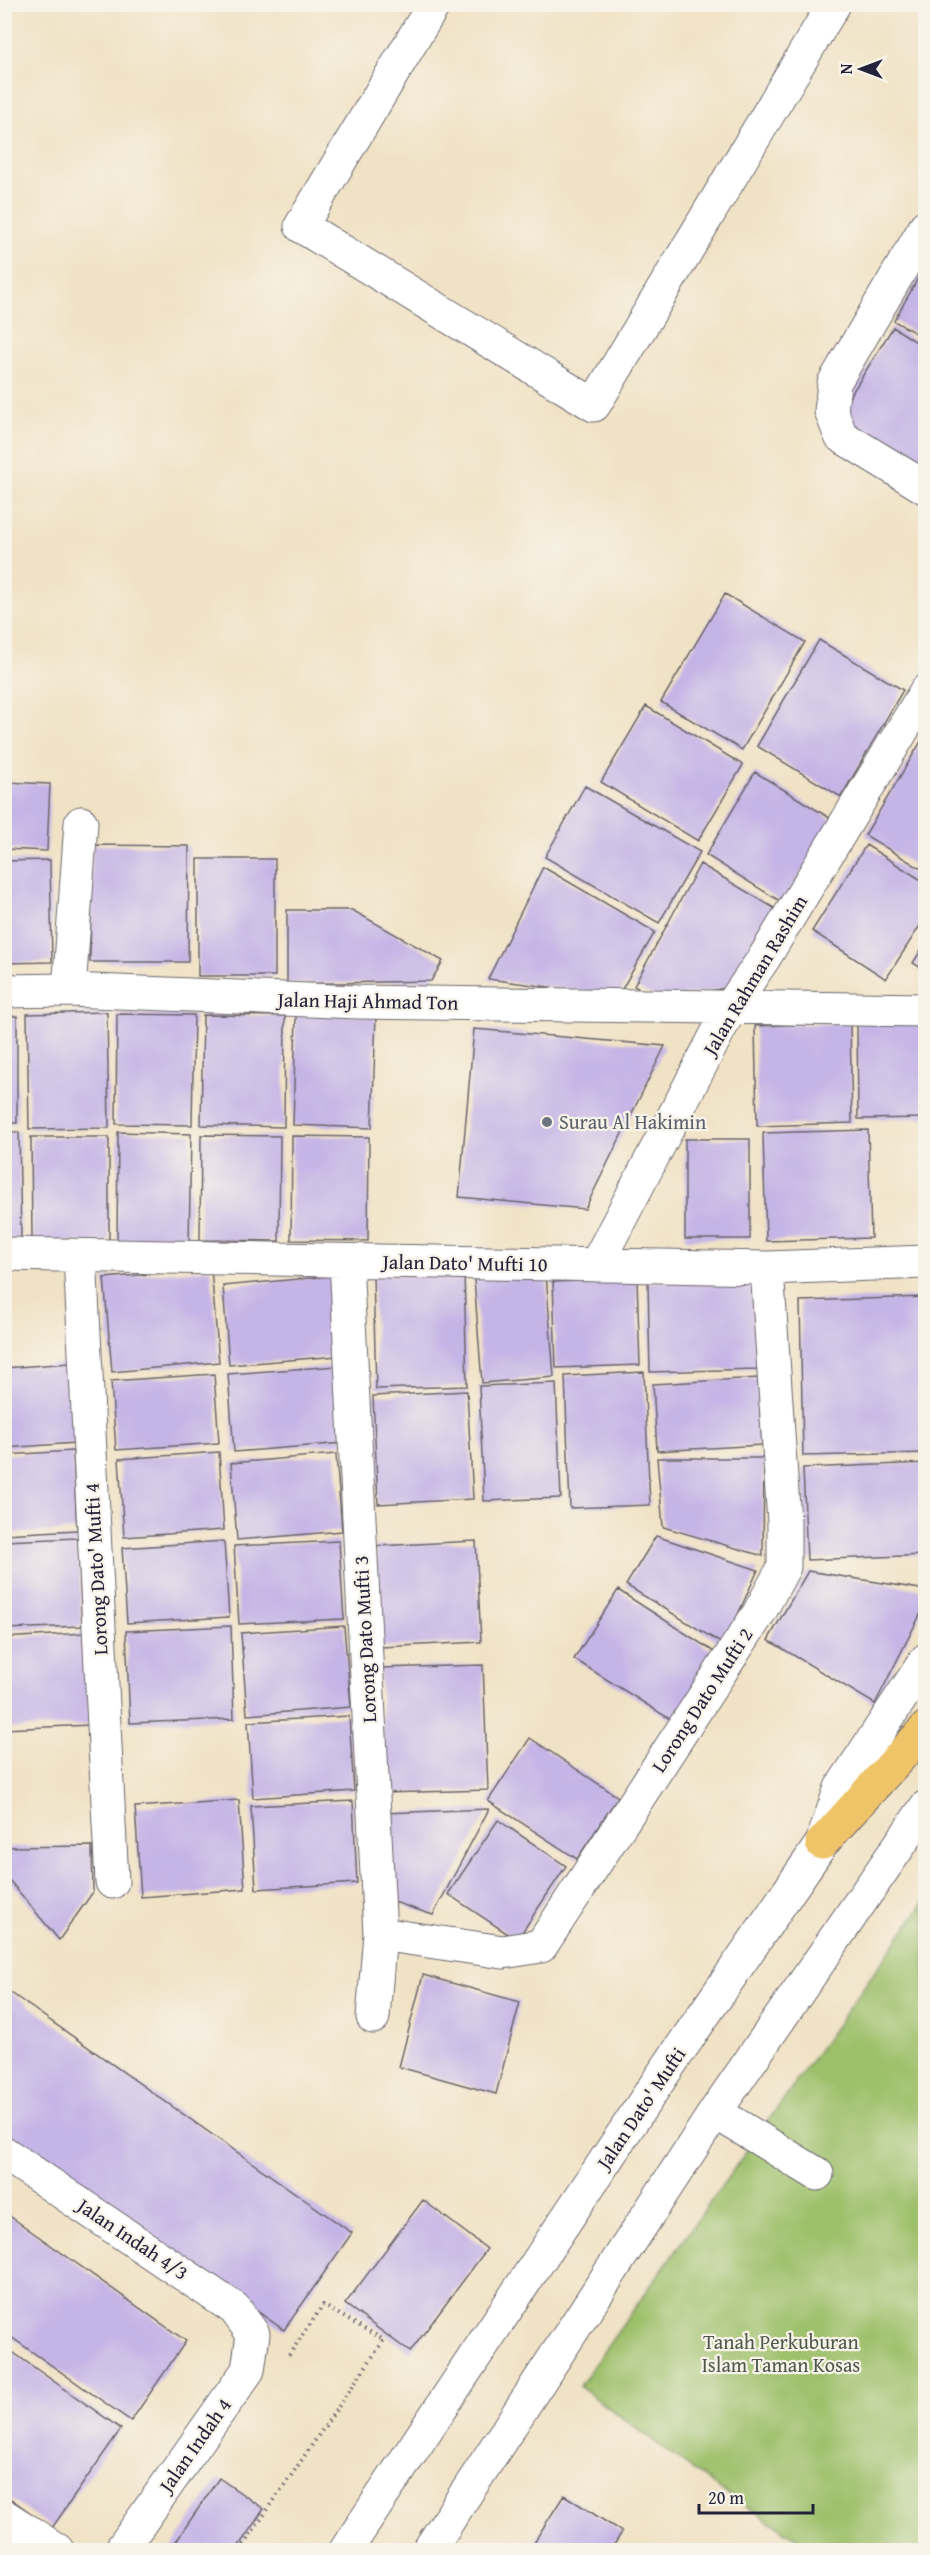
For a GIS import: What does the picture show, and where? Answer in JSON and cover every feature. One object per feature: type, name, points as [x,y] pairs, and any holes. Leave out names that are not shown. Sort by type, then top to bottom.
[{"type":"highway","points":[[822,1843],[926,1728]]},
{"type":"street","points":[[434,4],[301,226],[594,405],[834,4]]},
{"type":"street","points":[[926,226],[834,383],[831,411],[841,436],[926,489]]},
{"type":"street","name":"Jalan Rahman Rashim","points":[[596,1265],[732,1005],[770,948],[926,691]]},
{"type":"street","points":[[69,990],[81,823]]},
{"type":"street","name":"Jalan Haji Ahmad Ton","points":[[4,991],[69,990],[357,1002],[732,1005],[926,1010]]},
{"type":"street","name":"Jalan Dato' Mufti 10","points":[[4,1254],[767,1268],[926,1262]]},
{"type":"street","name":"Lorong Dato' Mufti 4","points":[[80,1256],[112,1882]]},
{"type":"street","name":"Lorong Dato Mufti 3","points":[[346,1261],[380,1934],[373,2017]]},
{"type":"street","name":"Lorong Dato Mufti 2","points":[[380,1934],[503,1952],[541,1946],[759,1613],[784,1567],[784,1522],[767,1268]]},
{"type":"street","name":"Jalan Dato' Mufti","points":[[346,2550],[661,2077],[822,1843],[841,1788],[926,1660]]},
{"type":"street","points":[[429,2550],[715,2112],[926,1807]]},
{"type":"street","points":[[715,2112],[817,2174]]},
{"type":"street","name":"Jalan Indah 4/3","points":[[4,2153],[235,2309],[253,2334]]},
{"type":"street","name":"Jalan Indah 4","points":[[121,2550],[248,2370],[253,2334]]},
{"type":"street","points":[[4,2516],[57,2550]]},
{"type":"path","points":[[240,2550],[384,2340],[323,2305],[284,2364]]},
{"type":"green space","name":"Tanah Perkuburan Islam Taman Kosas","points":[[925,1901],[925,2550],[817,2550],[726,2494],[579,2386]]},
{"type":"building","points":[[926,264],[926,339],[894,321]]},
{"type":"building","points":[[893,327],[926,348],[926,454],[917,468],[837,417]]},
{"type":"building","points":[[725,594],[805,642],[742,750],[661,702]]},
{"type":"building","points":[[819,640],[903,690],[841,797],[757,746]]},
{"type":"building","points":[[646,706],[743,765],[698,841],[601,782]]},
{"type":"building","points":[[926,733],[926,872],[865,835]]},
{"type":"building","points":[[755,772],[833,820],[783,903],[706,855]]},
{"type":"building","points":[[4,782],[50,784],[47,851],[4,849]]},
{"type":"building","points":[[585,786],[700,852],[659,923],[545,857]]},
{"type":"building","points":[[92,845],[189,846],[188,962],[90,962]]},
{"type":"building","points":[[866,845],[926,883],[926,916],[886,979],[812,931]]},
{"type":"building","points":[[198,859],[275,859],[275,976],[198,976]]},
{"type":"building","points":[[50,860],[52,962],[4,963],[4,861]]},
{"type":"building","points":[[700,864],[779,911],[731,987],[660,1000],[634,986]]},
{"type":"building","points":[[543,867],[655,932],[618,996],[488,979]]},
{"type":"building","points":[[287,910],[352,910],[443,961],[431,981],[287,984]]},
{"type":"building","points":[[926,942],[926,971],[913,963]]},
{"type":"building","points":[[107,1012],[109,1128],[29,1129],[27,1014]]},
{"type":"building","points":[[117,1014],[194,1015],[192,1125],[116,1124]]},
{"type":"building","points":[[296,1014],[376,1016],[372,1128],[293,1125]]},
{"type":"building","points":[[203,1015],[285,1016],[284,1127],[201,1125]]},
{"type":"building","points":[[4,1016],[17,1016],[17,1123],[4,1123]]},
{"type":"building","points":[[926,1019],[926,1118],[858,1119],[857,1020]]},
{"type":"building","points":[[850,1023],[852,1123],[757,1126],[755,1026]]},
{"type":"building","name":"Surau Al Hakimin","points":[[474,1029],[665,1046],[585,1209],[459,1197]]},
{"type":"building","points":[[868,1130],[871,1238],[766,1241],[763,1133]]},
{"type":"building","points":[[4,1132],[19,1132],[21,1239],[4,1239]]},
{"type":"building","points":[[118,1132],[191,1134],[189,1244],[117,1243]]},
{"type":"building","points":[[201,1135],[280,1136],[279,1241],[200,1240]]},
{"type":"building","points":[[292,1136],[369,1137],[368,1241],[291,1240]]},
{"type":"building","points":[[31,1137],[109,1137],[109,1242],[32,1242]]},
{"type":"building","points":[[685,1139],[750,1139],[750,1239],[685,1239]]},
{"type":"building","points":[[211,1269],[219,1362],[112,1372],[104,1278]]},
{"type":"building","points":[[464,1272],[467,1386],[376,1389],[373,1275]]},
{"type":"building","points":[[546,1274],[554,1377],[482,1383],[474,1279]]},
{"type":"building","points":[[331,1276],[338,1356],[229,1365],[223,1286]]},
{"type":"building","points":[[637,1279],[640,1365],[556,1368],[553,1282]]},
{"type":"building","points":[[755,1279],[757,1369],[650,1372],[648,1282]]},
{"type":"building","points":[[926,1297],[926,1453],[803,1456],[800,1301]]},
{"type":"building","points":[[70,1363],[76,1443],[4,1448],[4,1368]]},
{"type":"building","points":[[338,1366],[344,1443],[234,1452],[228,1374]]},
{"type":"building","points":[[644,1372],[650,1505],[570,1508],[565,1376]]},
{"type":"building","points":[[214,1374],[219,1443],[116,1450],[111,1381]]},
{"type":"building","points":[[758,1378],[762,1445],[657,1451],[653,1384]]},
{"type":"building","points":[[556,1383],[561,1498],[484,1501],[479,1386]]},
{"type":"building","points":[[467,1391],[473,1499],[378,1504],[373,1396]]},
{"type":"building","points":[[73,1451],[77,1530],[4,1534],[4,1455]]},
{"type":"building","points":[[219,1452],[224,1530],[124,1537],[119,1459]]},
{"type":"building","points":[[336,1454],[342,1531],[237,1540],[231,1463]]},
{"type":"building","points":[[657,1458],[764,1458],[763,1556],[663,1527]]},
{"type":"building","points":[[926,1463],[926,1555],[807,1560],[803,1468]]},
{"type":"building","points":[[656,1536],[758,1570],[724,1645],[626,1585]]},
{"type":"building","points":[[78,1538],[82,1626],[4,1629],[4,1541]]},
{"type":"building","points":[[224,1541],[229,1617],[127,1623],[122,1548]]},
{"type":"building","points":[[339,1541],[344,1619],[239,1624],[234,1546]]},
{"type":"building","points":[[476,1541],[481,1642],[381,1647],[376,1546]]},
{"type":"building","points":[[808,1571],[926,1590],[926,1603],[875,1704],[768,1640]]},
{"type":"building","points":[[618,1590],[719,1655],[676,1723],[574,1659]]},
{"type":"building","points":[[231,1626],[234,1719],[130,1723],[126,1631]]},
{"type":"building","points":[[344,1626],[351,1707],[247,1715],[241,1633]]},
{"type":"building","points":[[85,1633],[90,1725],[4,1729],[4,1638]]},
{"type":"building","points":[[483,1665],[488,1790],[384,1793],[380,1668]]},
{"type":"building","points":[[349,1716],[354,1791],[253,1798],[248,1722]]},
{"type":"building","points":[[530,1738],[618,1797],[577,1859],[488,1801]]},
{"type":"building","points":[[239,1800],[245,1889],[141,1897],[135,1807]]},
{"type":"building","points":[[353,1801],[357,1883],[256,1889],[251,1806]]},
{"type":"building","points":[[489,1809],[433,1915],[388,1900],[384,1813]]},
{"type":"building","points":[[498,1820],[566,1866],[517,1940],[448,1894]]},
{"type":"building","points":[[92,1846],[93,1892],[59,1940],[4,1874],[4,1847]]},
{"type":"building","points":[[423,1975],[520,2002],[496,2094],[399,2067]]},
{"type":"building","points":[[4,1988],[352,2233],[284,2330],[4,2133]]},
{"type":"building","points":[[423,2200],[487,2249],[410,2352],[345,2304]]},
{"type":"building","points":[[4,2212],[186,2341],[131,2421],[4,2332]]},
{"type":"building","points":[[4,2346],[121,2429],[52,2528],[4,2494]]},
{"type":"building","points":[[219,2478],[264,2509],[236,2550],[170,2550]]},
{"type":"building","points":[[564,2495],[622,2532],[611,2550],[529,2550]]},
{"type":"place","name":"Surau Al Hakimin","points":[[547,1122]]}]
